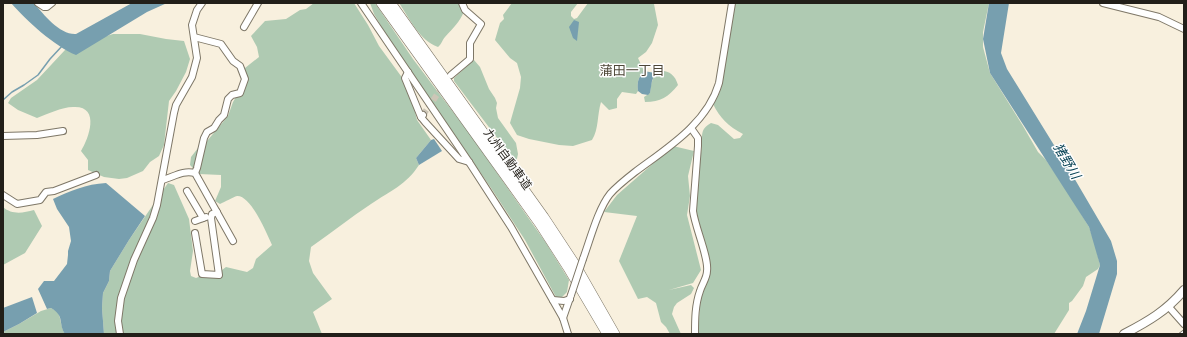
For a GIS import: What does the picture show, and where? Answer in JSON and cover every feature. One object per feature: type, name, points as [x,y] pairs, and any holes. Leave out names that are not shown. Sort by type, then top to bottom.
[{"type":"highway","name":"九州自動車道","points":[[381,3],[539,223],[568,268],[606,334]]},
{"type":"highway","name":"九州自動車道","points":[[391,3],[544,217],[575,264],[615,334]]},
{"type":"main road","points":[[1124,334],[1156,316],[1184,290]]},
{"type":"street","points":[[38,3],[44,7],[47,7],[52,3]]},
{"type":"street","points":[[120,334],[118,322],[122,298],[134,260],[153,218],[162,180],[176,105],[192,77],[197,58],[192,25],[197,10],[202,3]]},
{"type":"street","points":[[244,27],[258,3]]},
{"type":"street","points":[[361,3],[469,162],[511,227],[563,318],[567,331],[573,334]]},
{"type":"street","points":[[452,76],[470,59],[470,43],[480,24],[465,10],[462,3]]},
{"type":"street","points":[[563,318],[601,209],[609,195],[620,184],[691,128],[710,104],[716,92],[732,3]]},
{"type":"street","points":[[1103,3],[1159,17],[1184,29]]},
{"type":"street","points":[[194,37],[221,44],[233,61],[240,66],[245,79],[240,93],[232,94],[228,99],[224,115],[218,120],[214,128],[207,132],[195,173],[214,214],[233,241]]},
{"type":"street","points":[[408,72],[405,78],[422,116],[460,159],[469,162]]},
{"type":"street","points":[[691,128],[698,138],[693,211],[694,220],[708,270],[697,301],[695,334]]},
{"type":"street","points":[[3,136],[37,135],[63,131]]},
{"type":"street","points":[[162,180],[173,178],[179,173],[195,173]]},
{"type":"street","points":[[3,195],[17,204],[40,200],[46,192],[54,191],[96,175]]},
{"type":"street","points":[[187,191],[203,218]]},
{"type":"street","points":[[195,221],[214,214]]},
{"type":"street","points":[[195,233],[202,274],[219,275],[214,214]]},
{"type":"street","points":[[553,300],[564,301],[570,297]]},
{"type":"street","points":[[1168,306],[1184,324]]},
{"type":"green space","points":[[314,3],[354,3],[379,46],[409,87],[417,120],[431,140],[416,158],[419,165],[409,178],[311,247],[309,261],[313,273],[332,299],[313,312],[322,334],[104,334],[102,308],[103,293],[109,281],[110,271],[168,183],[174,185],[189,219],[193,251],[190,271],[191,276],[196,278],[201,276],[220,277],[222,270],[226,267],[247,272],[253,268],[256,259],[272,245],[253,208],[242,197],[237,196],[220,204],[215,201],[221,187],[221,175],[199,174],[190,165],[191,157],[228,116],[233,102],[244,81],[245,68],[259,57],[257,47],[251,36],[265,21],[286,19],[300,10],[306,9]]},
{"type":"green space","points":[[370,3],[375,3],[413,59],[469,133],[546,243],[569,280],[567,292],[562,297],[556,297],[525,240],[387,36],[374,14]]},
{"type":"green space","points":[[399,3],[460,3],[464,11],[458,22],[438,47],[431,44],[420,34]]},
{"type":"green space","points":[[512,3],[578,3],[571,12],[571,16],[574,19],[577,18],[588,3],[654,4],[658,25],[652,43],[646,52],[638,58],[644,71],[638,80],[638,91],[636,94],[622,92],[617,99],[617,108],[609,110],[601,102],[597,127],[592,140],[573,146],[559,145],[517,135],[510,123],[520,88],[521,77],[517,63],[510,58],[495,40],[500,23],[504,19],[503,15]]},
{"type":"green space","points":[[735,3],[989,3],[983,32],[983,47],[990,73],[1038,152],[1046,160],[1089,227],[1100,265],[1098,269],[1086,277],[1083,286],[1069,303],[1069,310],[1054,334],[699,334],[699,312],[701,298],[708,277],[694,217],[703,132],[705,127],[711,123],[718,125],[734,139],[740,138],[743,134],[725,121],[713,104],[719,94]]},
{"type":"green space","points":[[113,34],[140,34],[184,41],[190,59],[186,72],[169,101],[164,145],[159,156],[150,162],[143,171],[127,178],[119,179],[104,177],[88,170],[88,160],[81,151],[87,139],[90,117],[88,112],[83,108],[66,108],[37,118],[18,110],[8,103],[11,98],[37,80],[65,50],[73,46]]},
{"type":"green space","points":[[474,60],[480,67],[489,89],[495,98],[497,103],[496,108],[498,118],[516,143],[518,154],[516,163],[454,81],[454,78]]},
{"type":"green space","points":[[658,71],[665,71],[671,74],[675,78],[678,85],[664,98],[656,101],[645,102],[644,97],[650,93],[653,78]]},
{"type":"green space","points":[[673,146],[694,151],[688,176],[690,196],[687,215],[701,270],[693,283],[669,290],[691,285],[694,288],[691,294],[677,303],[672,314],[681,334],[670,334],[661,322],[656,303],[647,297],[638,299],[619,261],[637,216],[604,212],[617,195]]},
{"type":"green space","points":[[3,207],[6,210],[14,212],[34,210],[42,226],[25,253],[3,265]]},
{"type":"green space","points":[[51,308],[58,312],[65,334],[3,334],[3,332],[41,311]]},
{"type":"water","points":[[11,3],[34,3],[58,28],[76,34],[132,3],[167,3],[147,12],[76,55],[59,46],[41,32]]},
{"type":"water","points":[[989,3],[1009,3],[1001,53],[1007,69],[1111,241],[1117,261],[1117,274],[1099,334],[1077,334],[1086,311],[1100,265],[1089,227],[990,73],[983,39]]},
{"type":"water","points":[[574,20],[579,22],[577,41],[573,38],[569,27]]},
{"type":"water","points":[[644,71],[655,73],[650,93],[648,95],[642,94],[638,91],[638,80]]},
{"type":"water","points":[[434,139],[442,151],[419,165],[416,158],[431,140]]},
{"type":"water","points":[[106,183],[145,216],[110,271],[109,281],[103,293],[102,308],[104,334],[65,334],[60,317],[51,308],[47,309],[38,289],[44,281],[54,281],[67,264],[68,251],[71,241],[69,227],[57,209],[53,199],[85,186]]},
{"type":"water","points":[[32,297],[37,313],[3,332],[3,308]]},
{"type":"waterway","points":[[3,100],[12,92],[38,75],[63,45]]},
{"type":"tunnel","points":[[423,115],[443,86]]},
{"type":"railway","points":[[1180,334],[1184,331]]},
{"type":"district","name":"蒲田一丁目","points":[[632,70]]},
{"type":"water label","name":"猪野川","points":[[1067,161]]}]
